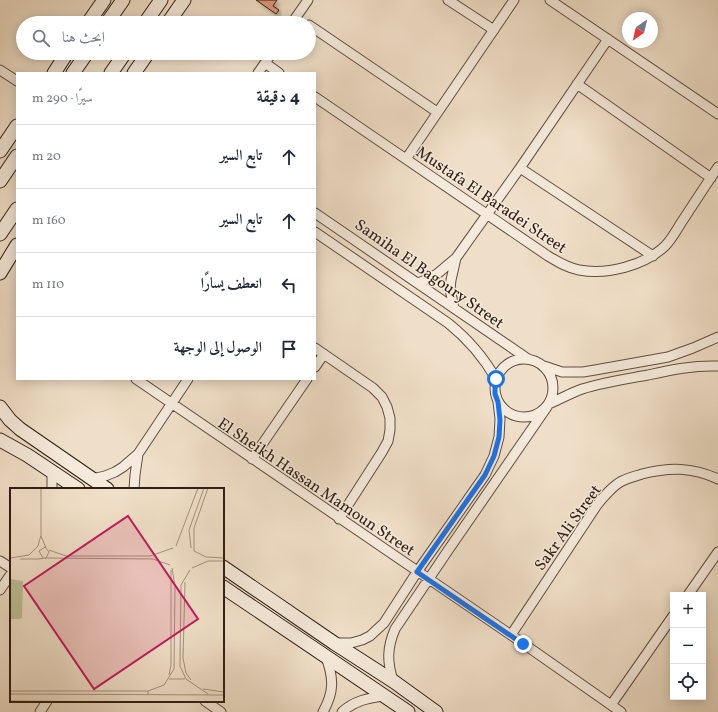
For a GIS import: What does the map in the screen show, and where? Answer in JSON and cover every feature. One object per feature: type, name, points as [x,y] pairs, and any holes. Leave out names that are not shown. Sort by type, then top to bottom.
[{"type":"street","points":[[93,16],[104,0]]},
{"type":"street","points":[[112,16],[123,0]]},
{"type":"street","points":[[150,16],[161,0]]},
{"type":"street","points":[[173,16],[184,0]]},
{"type":"street","points":[[298,16],[308,0]]},
{"type":"street","points":[[448,0],[494,30]]},
{"type":"street","points":[[406,159],[514,0]]},
{"type":"street","points":[[550,0],[718,114]]},
{"type":"street","points":[[316,29],[437,112]]},
{"type":"street","points":[[418,283],[437,274],[456,258],[520,168],[608,39]]},
{"type":"street","points":[[55,72],[62,60]]},
{"type":"street","points":[[74,72],[82,60]]},
{"type":"street","points":[[112,72],[120,60]]},
{"type":"street","points":[[135,72],[143,60]]},
{"type":"street","points":[[259,72],[267,60]]},
{"type":"street","points":[[265,63],[278,72]]},
{"type":"street","points":[[0,70],[16,80]]},
{"type":"street","points":[[577,84],[711,178]]},
{"type":"street","name":"Mustafa El Baradei Street","points":[[316,98],[548,256],[577,270],[593,272],[608,271],[636,263],[653,256],[666,245],[718,167]]},
{"type":"street","points":[[0,151],[16,127]]},
{"type":"street","points":[[0,182],[16,158]]},
{"type":"street","points":[[520,168],[653,256]]},
{"type":"street","points":[[0,234],[16,210]]},
{"type":"street","name":"Samiha El Bagoury Street","points":[[316,214],[528,359]]},
{"type":"street","name":"Samiha El Bagoury Street","points":[[316,233],[460,332],[480,354],[496,379]]},
{"type":"street","points":[[0,273],[16,247]]},
{"type":"street","points":[[454,308],[450,289],[456,258]]},
{"type":"street","points":[[334,642],[351,642],[362,640],[370,636],[384,623],[417,572],[485,475],[494,456],[499,437],[500,420],[498,402],[495,394],[496,379],[501,370],[508,363],[528,359],[534,360],[544,366],[562,372],[595,370],[668,357],[718,337]]},
{"type":"street","points":[[316,349],[373,388],[385,402],[390,418],[388,441],[340,519]]},
{"type":"street","points":[[316,366],[324,354]]},
{"type":"street","points":[[393,681],[389,668],[388,654],[391,640],[396,629],[548,406],[553,395],[554,384],[550,374],[544,366]]},
{"type":"street","points":[[498,402],[505,411],[516,416],[527,418],[538,414],[565,396],[598,384],[677,369],[718,366]]},
{"type":"street","name":"El Sheikh Hassan Mamoun Street","points":[[137,380],[620,712]]},
{"type":"street","points":[[92,479],[115,472],[138,454],[187,380]]},
{"type":"street","points":[[252,459],[306,380]]},
{"type":"street","points":[[0,407],[10,420],[20,429],[106,488]]},
{"type":"street","points":[[0,440],[27,455],[77,488]]},
{"type":"street","points":[[134,488],[138,454]]},
{"type":"street","name":"Sakr Ali Street","points":[[511,636],[597,504],[621,481],[652,472],[670,469],[690,470],[718,479]]},
{"type":"street","points":[[52,471],[52,488]]},
{"type":"street","points":[[690,592],[718,552]]},
{"type":"street","points":[[0,561],[10,567]]},
{"type":"street","points":[[224,568],[393,681],[435,712]]},
{"type":"street","points":[[0,590],[10,575]]},
{"type":"street","points":[[224,589],[408,712]]},
{"type":"street","points":[[611,705],[670,620]]},
{"type":"street","points":[[323,712],[329,701],[331,691],[330,668],[326,657]]},
{"type":"street","points":[[342,712],[357,702],[369,698],[384,696]]},
{"type":"street","points":[[40,712],[46,702]]},
{"type":"street","points":[[208,706],[221,712]]},
{"type":"building","points":[[256,0],[277,0],[273,6],[279,10],[276,14]]},
{"type":"route","points":[[496,379],[495,394],[498,402],[500,420],[499,437],[494,456],[485,475],[417,572],[523,644]]}]
